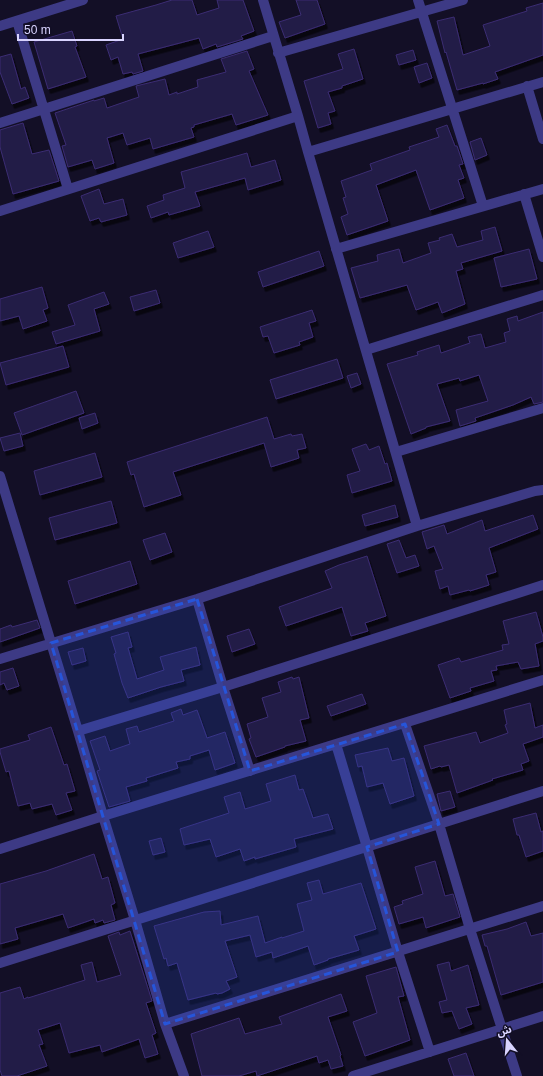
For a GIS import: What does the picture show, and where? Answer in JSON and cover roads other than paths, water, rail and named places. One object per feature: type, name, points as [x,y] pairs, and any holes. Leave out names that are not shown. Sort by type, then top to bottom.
[{"type":"street","points":[[0,26],[17,21],[59,4],[83,0]]},
{"type":"street","points":[[263,0],[417,526]]},
{"type":"street","points":[[418,0],[483,206]]},
{"type":"street","points":[[278,53],[463,0]]},
{"type":"street","points":[[17,21],[68,189]]},
{"type":"street","points":[[0,123],[273,36]]},
{"type":"street","points":[[308,152],[543,82]]},
{"type":"street","points":[[527,86],[543,139]]},
{"type":"street","points":[[0,210],[298,116]]},
{"type":"street","points":[[336,249],[543,189]]},
{"type":"street","points":[[524,194],[543,257]]},
{"type":"street","points":[[366,350],[543,295]]},
{"type":"street","points":[[396,452],[543,408]]},
{"type":"street","points":[[0,476],[183,1076]]},
{"type":"street","points":[[0,659],[197,599],[417,526],[535,491],[543,490]]},
{"type":"street","points":[[78,731],[223,687],[543,584]]},
{"type":"street","points":[[197,599],[250,771]]},
{"type":"street","points":[[0,849],[543,680]]},
{"type":"street","points":[[405,724],[439,824],[470,929],[517,1076]]},
{"type":"street","points":[[336,744],[398,952],[430,1052]]},
{"type":"street","points":[[0,963],[543,792]]},
{"type":"street","points":[[166,1024],[543,906]]},
{"type":"street","points":[[353,1076],[543,1016]]}]
